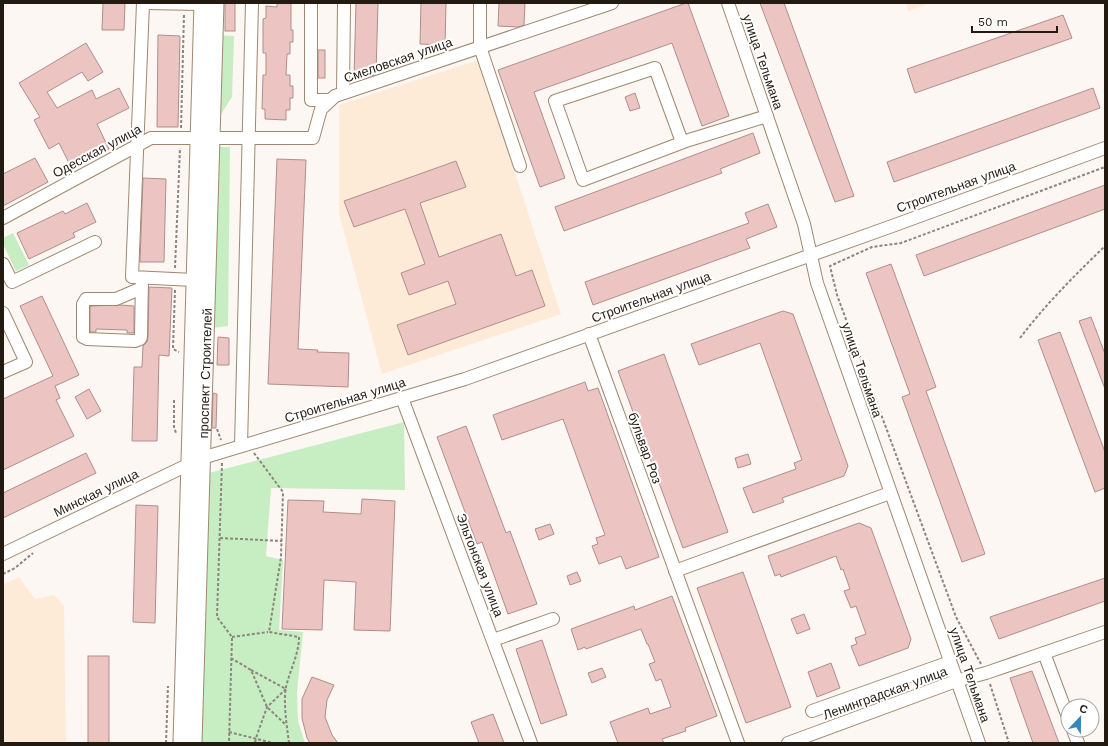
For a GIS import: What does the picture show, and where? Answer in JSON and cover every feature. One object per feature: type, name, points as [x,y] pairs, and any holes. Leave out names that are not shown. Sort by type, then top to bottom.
[{"type":"main road","name":"проспект Строителей","points":[[194,743],[202,458],[206,3]]},
{"type":"main road","name":"проспект Строителей","points":[[181,743],[194,280],[205,137]]},
{"type":"street","points":[[142,283],[132,277],[144,3],[206,3]]},
{"type":"street","points":[[311,3],[311,100],[329,100]]},
{"type":"street","points":[[343,93],[344,3]]},
{"type":"street","points":[[480,3],[480,47],[520,166]]},
{"type":"street","name":"Смеловская улица","points":[[329,100],[343,93],[612,3]]},
{"type":"street","name":"улица Тельмана","points":[[728,3],[804,224],[817,283],[979,743]]},
{"type":"street","points":[[241,446],[252,6]]},
{"type":"street","points":[[682,142],[655,68],[555,101],[583,180],[682,142],[767,116]]},
{"type":"street","points":[[205,137],[313,138],[321,109],[329,100]]},
{"type":"street","name":"Одесская улица","points":[[3,218],[151,138],[205,137]]},
{"type":"street","name":"Строительная улица","points":[[202,458],[464,379],[1105,148]]},
{"type":"street","points":[[3,264],[7,285],[95,242]]},
{"type":"street","points":[[142,283],[140,337],[138,340],[87,340],[83,337],[83,304],[86,299],[116,299],[142,283],[175,279],[194,280]]},
{"type":"street","points":[[3,313],[26,362],[3,372]]},
{"type":"street","name":"бульвар Роз","points":[[589,334],[738,743]]},
{"type":"street","name":"Эльтонская улица","points":[[402,398],[531,742]]},
{"type":"street","name":"Минская улица","points":[[3,554],[202,458]]},
{"type":"street","points":[[675,571],[890,493]]},
{"type":"street","points":[[493,640],[553,619]]},
{"type":"street","name":"Ленинградская улица","points":[[788,743],[956,681],[986,673],[1105,632]]},
{"type":"street","points":[[1044,653],[1061,698]]},
{"type":"street","points":[[812,711],[950,662]]},
{"type":"path","points":[[179,353],[173,349],[181,138],[184,4]]},
{"type":"path","points":[[1009,743],[986,673],[956,617],[837,295],[830,266],[872,247],[901,243],[1105,167]]},
{"type":"path","points":[[1020,338],[1034,320],[1081,269],[1105,246]]},
{"type":"path","points":[[174,400],[174,427]]},
{"type":"path","points":[[253,452],[283,492],[281,557],[269,632]]},
{"type":"path","points":[[222,462],[217,617],[232,637],[229,743]]},
{"type":"path","points":[[220,538],[282,541]]},
{"type":"path","points":[[232,637],[269,632],[299,637],[299,645],[286,689],[286,726],[288,743]]},
{"type":"path","points":[[231,658],[286,689]]},
{"type":"path","points":[[252,670],[267,707],[286,726]]},
{"type":"path","points":[[166,743],[168,681]]},
{"type":"path","points":[[255,743],[267,707],[286,689]]},
{"type":"path","points":[[229,732],[273,743]]},
{"type":"shaded area","points":[[906,3],[931,3],[908,11]]},
{"type":"shaded area","points":[[478,60],[561,314],[382,374],[339,213],[339,105]]},
{"type":"shaded area","points":[[19,577],[35,599],[54,595],[64,606],[66,743],[3,743],[3,585]]},
{"type":"green space","points":[[219,35],[234,36],[232,97],[216,122]]},
{"type":"green space","points":[[216,147],[230,147],[228,326],[212,328]]},
{"type":"green space","points":[[13,233],[29,265],[16,271],[3,244],[3,238]]},
{"type":"green space","points":[[404,422],[405,490],[271,488],[266,556],[283,560],[279,630],[303,632],[297,692],[298,721],[305,743],[202,743],[209,473]]},
{"type":"building","points":[[103,3],[125,3],[124,30],[102,30]]},
{"type":"building","points":[[225,3],[235,3],[235,31],[225,31]]},
{"type":"building","points":[[277,3],[291,3],[291,30],[293,30],[293,42],[290,42],[290,54],[287,54],[286,75],[290,75],[290,86],[293,86],[293,98],[290,98],[290,110],[286,110],[286,120],[265,119],[265,109],[262,109],[263,75],[266,75],[266,53],[263,53],[263,19],[266,18],[266,6],[277,7]]},
{"type":"building","points":[[356,3],[378,3],[376,74],[369,77],[354,77]]},
{"type":"building","points":[[421,3],[446,3],[445,45],[420,44]]},
{"type":"building","points":[[499,3],[525,3],[524,25],[518,27],[498,26]]},
{"type":"building","points":[[688,3],[729,116],[702,126],[672,43],[534,92],[565,178],[540,187],[498,70]]},
{"type":"building","points":[[760,3],[784,3],[854,196],[835,202]]},
{"type":"building","points":[[1063,15],[1072,38],[915,93],[907,69]]},
{"type":"building","points":[[158,35],[180,36],[178,127],[157,127]]},
{"type":"building","points":[[86,43],[103,72],[88,81],[82,72],[47,92],[57,108],[92,90],[96,99],[119,88],[129,108],[97,124],[109,149],[71,167],[59,143],[49,149],[34,120],[40,117],[19,83]]},
{"type":"building","points":[[318,50],[325,50],[325,78],[318,78]]},
{"type":"building","points":[[1093,88],[1100,108],[894,182],[887,162]]},
{"type":"building","points":[[635,93],[640,108],[630,111],[625,97]]},
{"type":"building","points":[[753,133],[760,153],[720,169],[722,173],[564,231],[555,207]]},
{"type":"building","points":[[35,158],[48,182],[3,206],[3,174]]},
{"type":"building","points":[[277,159],[306,160],[298,349],[318,350],[317,352],[349,353],[348,387],[268,384]]},
{"type":"building","points":[[456,161],[466,187],[420,203],[439,257],[501,234],[516,276],[532,270],[545,306],[408,355],[397,325],[456,304],[448,281],[409,295],[401,273],[425,264],[405,209],[354,227],[344,201]]},
{"type":"building","points":[[143,178],[166,179],[164,262],[140,262]]},
{"type":"building","points":[[1105,185],[1105,209],[924,276],[916,255]]},
{"type":"building","points":[[87,203],[96,222],[73,233],[75,237],[29,259],[17,233],[63,211],[65,214]]},
{"type":"building","points":[[768,204],[777,227],[746,239],[750,248],[593,305],[585,282],[749,223],[745,213]]},
{"type":"building","points":[[891,264],[936,387],[926,391],[985,554],[962,562],[902,397],[910,394],[866,273]]},
{"type":"building","points":[[149,287],[172,288],[169,356],[159,355],[157,441],[132,441],[134,367],[142,367],[143,346],[147,342],[148,337]]},
{"type":"building","points":[[42,296],[79,375],[55,386],[60,398],[56,400],[74,436],[3,470],[3,399],[53,376],[20,306]]},
{"type":"building","points":[[90,306],[134,306],[134,333],[127,333],[127,330],[96,329],[96,332],[90,332]]},
{"type":"building","points":[[783,311],[793,314],[848,466],[844,476],[782,498],[784,502],[753,513],[743,488],[796,469],[794,463],[802,460],[760,343],[699,365],[691,344]]},
{"type":"building","points":[[1091,317],[1105,354],[1105,389],[1079,321]]},
{"type":"building","points":[[1060,332],[1105,452],[1105,488],[1095,492],[1038,340]]},
{"type":"building","points":[[218,337],[229,338],[229,365],[217,365]]},
{"type":"building","points":[[664,354],[728,532],[683,548],[618,371]]},
{"type":"building","points":[[585,382],[588,391],[598,388],[659,557],[626,569],[621,556],[599,564],[592,546],[598,544],[596,538],[605,535],[563,419],[502,440],[493,415]]},
{"type":"building","points":[[89,389],[101,411],[87,419],[75,397]]},
{"type":"building","points":[[213,393],[217,394],[216,428],[212,428]]},
{"type":"building","points":[[466,426],[506,533],[510,531],[537,604],[508,614],[482,542],[477,544],[437,437]]},
{"type":"building","points":[[86,453],[96,473],[3,518],[3,493]]},
{"type":"building","points":[[748,454],[751,464],[738,468],[735,458]]},
{"type":"building","points":[[362,499],[395,501],[390,631],[354,630],[356,582],[324,580],[322,630],[282,629],[288,500],[324,501],[323,512],[361,514]]},
{"type":"building","points":[[136,505],[158,506],[155,623],[133,622]]},
{"type":"building","points":[[859,523],[871,528],[911,639],[908,648],[859,666],[851,646],[857,644],[855,638],[866,634],[856,606],[851,608],[844,591],[850,589],[843,569],[841,570],[836,556],[781,577],[780,574],[775,576],[768,556]]},
{"type":"building","points":[[550,524],[554,534],[539,540],[535,529]]},
{"type":"building","points":[[577,572],[581,581],[570,585],[567,576]]},
{"type":"building","points":[[743,572],[791,707],[746,723],[697,588]]},
{"type":"building","points":[[1105,578],[1105,601],[999,639],[990,617]]},
{"type":"building","points":[[672,596],[717,716],[685,728],[686,731],[662,739],[664,743],[618,743],[610,722],[648,708],[650,714],[671,707],[661,679],[656,681],[649,664],[655,662],[648,644],[641,629],[586,649],[585,647],[578,650],[571,629],[634,606],[635,610]]},
{"type":"building","points":[[804,614],[810,629],[797,634],[791,619]]},
{"type":"building","points":[[542,640],[567,715],[541,724],[516,649]]},
{"type":"building","points":[[88,656],[109,656],[109,743],[88,743]]},
{"type":"building","points":[[831,663],[840,688],[817,697],[808,672]]},
{"type":"building","points":[[602,668],[606,677],[592,683],[588,673]]},
{"type":"building","points":[[1032,671],[1059,743],[1033,743],[1010,678]]},
{"type":"building","points":[[312,677],[334,685],[327,700],[325,717],[332,735],[338,743],[310,743],[307,738],[302,718],[302,699]]},
{"type":"building","points":[[493,714],[504,743],[479,743],[471,722]]}]
